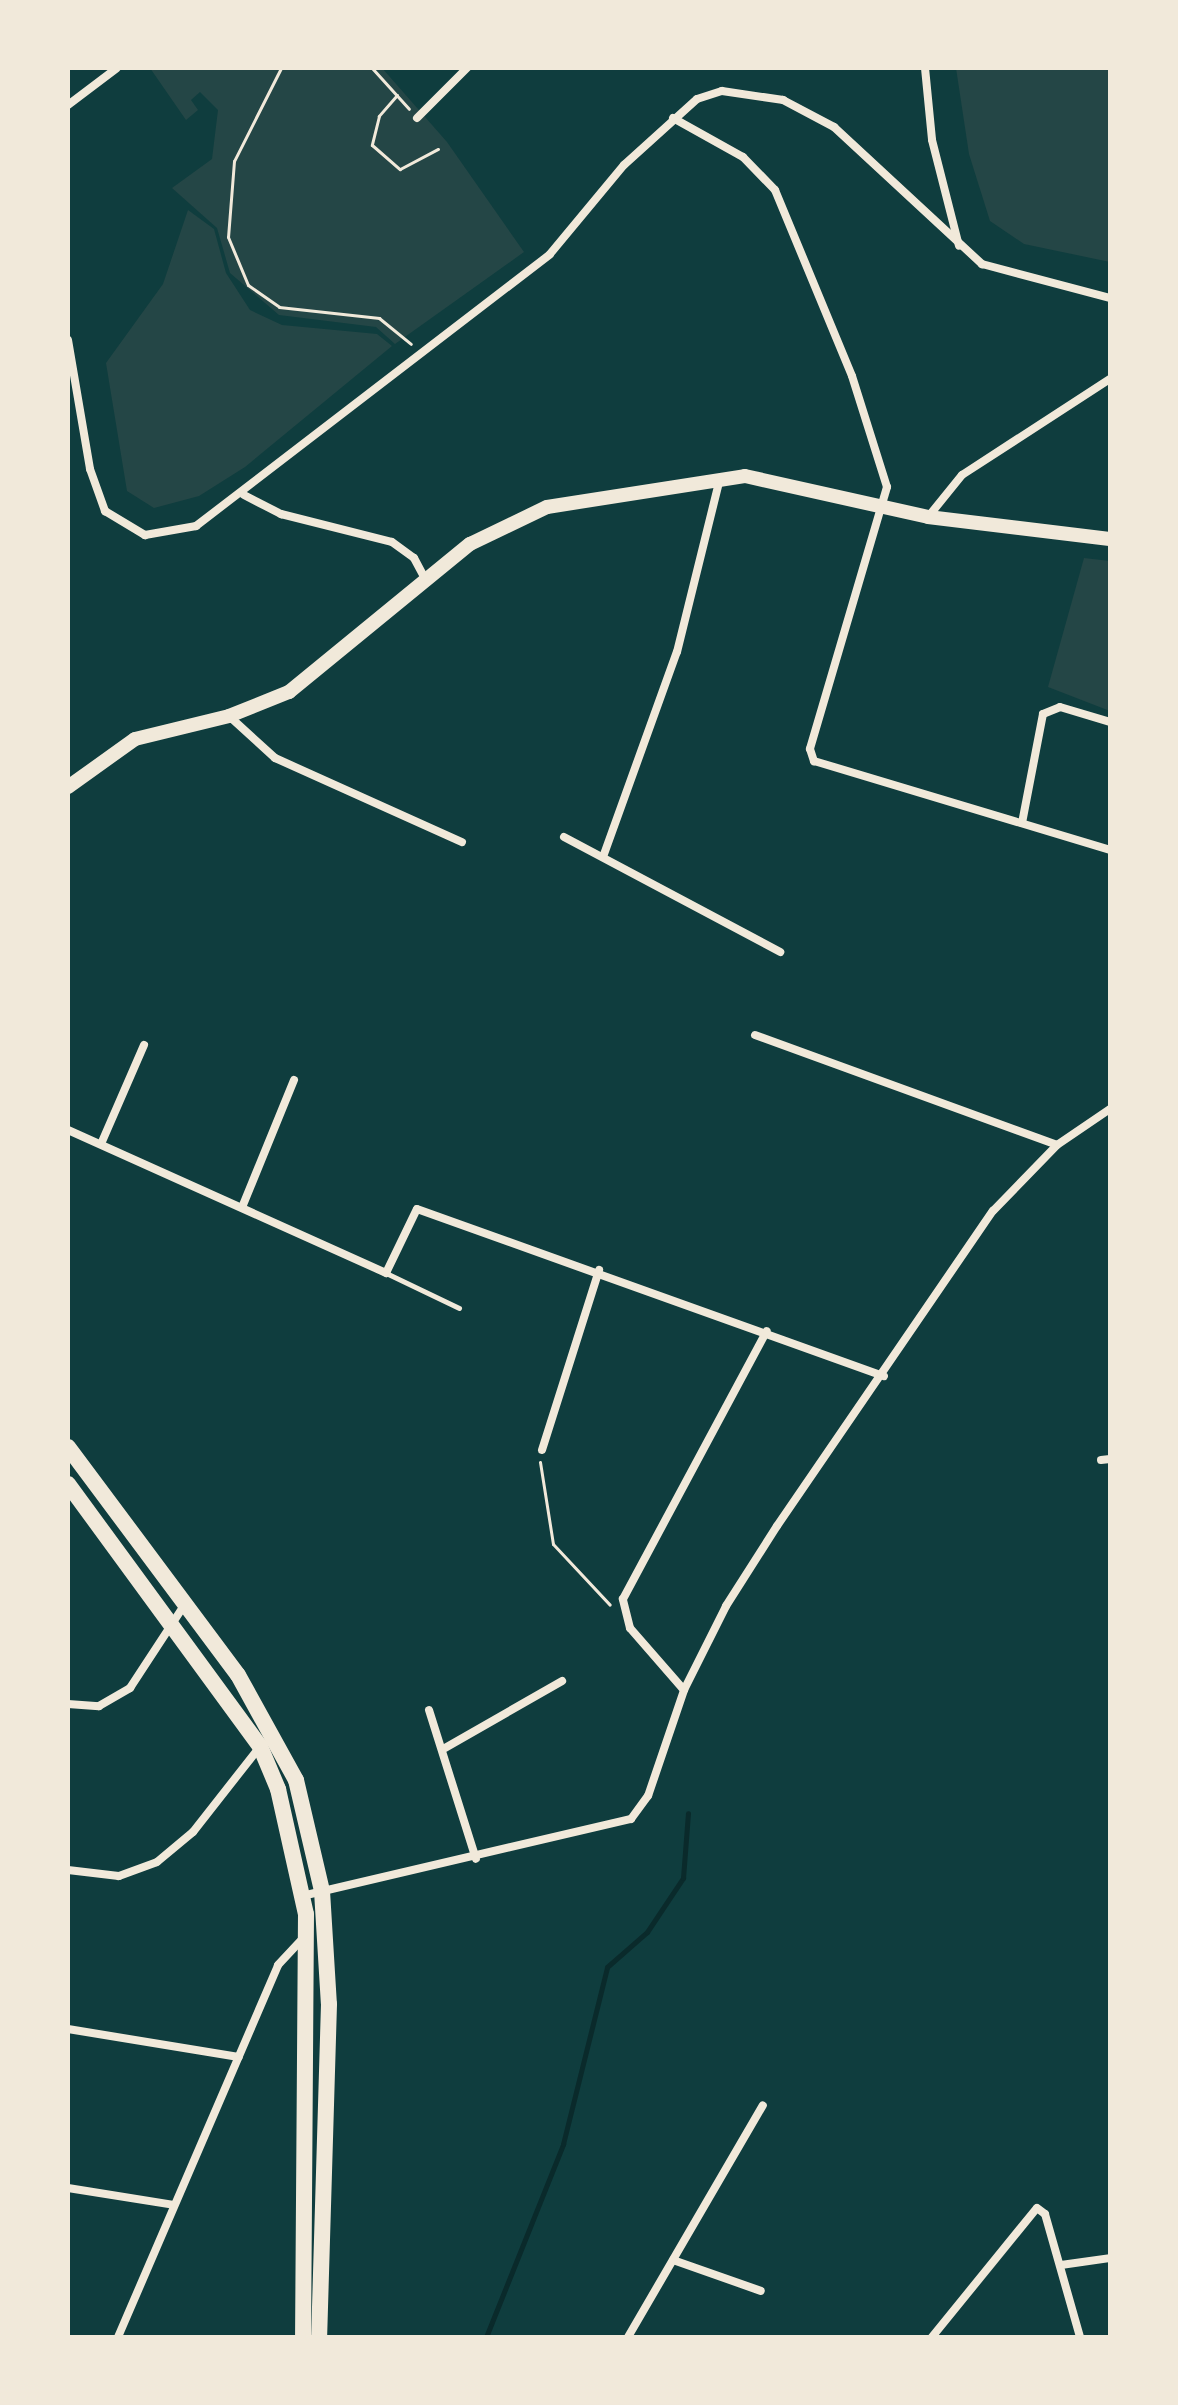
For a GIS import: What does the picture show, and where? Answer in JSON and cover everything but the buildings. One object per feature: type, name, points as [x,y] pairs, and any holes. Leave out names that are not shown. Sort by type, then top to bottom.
[{"type":"main road","points":[[68,787],[135,739],[229,716],[289,692],[332,664],[470,544],[547,507],[720,478],[778,482],[928,517],[1110,539]]},
{"type":"main road","points":[[68,1447],[186,1604],[273,1734],[296,1780],[322,1891],[324,1951],[319,2337]]},
{"type":"main road","points":[[68,1484],[173,1623],[260,1746],[278,1789],[302,1896],[303,2337]]},
{"type":"street","points":[[68,105],[117,68]]},
{"type":"street","points":[[417,118],[467,68]]},
{"type":"street","points":[[925,68],[932,140],[960,251]]},
{"type":"street","points":[[68,340],[94,487],[111,519],[132,532],[176,534],[244,495],[565,240],[624,165],[673,118],[722,91],[783,100],[851,141],[960,251],[998,270],[1110,298]]},
{"type":"street","points":[[673,118],[743,157],[775,190],[878,446],[883,506],[810,749],[814,761],[1110,850]]},
{"type":"street","points":[[928,517],[962,475],[1110,379]]},
{"type":"street","points":[[603,857],[677,652],[720,478]]},
{"type":"street","points":[[244,495],[281,514],[392,542],[414,558],[426,582]]},
{"type":"street","points":[[1022,823],[1043,714],[1060,707],[1110,722]]},
{"type":"street","points":[[229,716],[275,758],[462,842]]},
{"type":"street","points":[[564,837],[780,952]]},
{"type":"street","points":[[755,1035],[1057,1145]]},
{"type":"street","points":[[101,1144],[144,1045]]},
{"type":"street","points":[[243,1205],[294,1080]]},
{"type":"street","points":[[302,1896],[476,1859],[631,1819],[648,1796],[684,1690],[756,1559],[884,1376],[993,1211],[1057,1145],[1110,1109]]},
{"type":"street","points":[[68,1130],[243,1205],[386,1273],[417,1209],[599,1270],[884,1376]]},
{"type":"street","points":[[542,1450],[599,1270]]},
{"type":"street","points":[[684,1690],[623,1615],[627,1587],[767,1331]]},
{"type":"street","points":[[68,1704],[117,1698],[186,1604]]},
{"type":"street","points":[[445,1748],[562,1681]]},
{"type":"street","points":[[429,1710],[445,1748],[476,1859]]},
{"type":"street","points":[[68,1870],[119,1876],[157,1862],[193,1832],[260,1746],[273,1734]]},
{"type":"street","points":[[118,2337],[278,1965],[301,1945],[324,1951]]},
{"type":"street","points":[[68,2029],[239,2057]]},
{"type":"street","points":[[628,2337],[763,2105]]},
{"type":"street","points":[[68,2188],[174,2205]]},
{"type":"street","points":[[932,2337],[1024,2216],[1042,2209],[1080,2337]]},
{"type":"street","points":[[1061,2265],[1110,2258]]},
{"type":"street","points":[[673,2260],[761,2291]]},
{"type":"lane","points":[[386,1273],[459,1308]]},
{"type":"path","points":[[281,68],[234,161],[228,237],[248,285],[279,307],[379,318],[401,330],[420,356]]},
{"type":"path","points":[[372,68],[417,118]]},
{"type":"path","points":[[397,95],[379,116],[372,145],[400,169],[438,149]]},
{"type":"path","points":[[542,1450],[553,1544],[623,1615]]},
{"type":"shaded area","points":[[150,68],[382,68],[447,142],[524,252],[395,344],[376,327],[279,315],[230,273],[217,228],[172,188],[212,159],[218,110],[200,92],[191,100],[198,110],[186,120]]},
{"type":"shaded area","points":[[956,68],[1110,68],[1110,262],[1024,244],[990,221],[969,154]]},
{"type":"shaded area","points":[[188,210],[214,229],[226,273],[250,310],[282,325],[377,334],[392,346],[245,467],[199,496],[154,508],[127,491],[106,363],[163,284]]},
{"type":"shaded area","points":[[1084,558],[1110,561],[1110,711],[1048,687]]},
{"type":"waterway","points":[[486,2337],[563,2144],[607,1967],[647,1932],[683,1878],[688,1813]]}]
